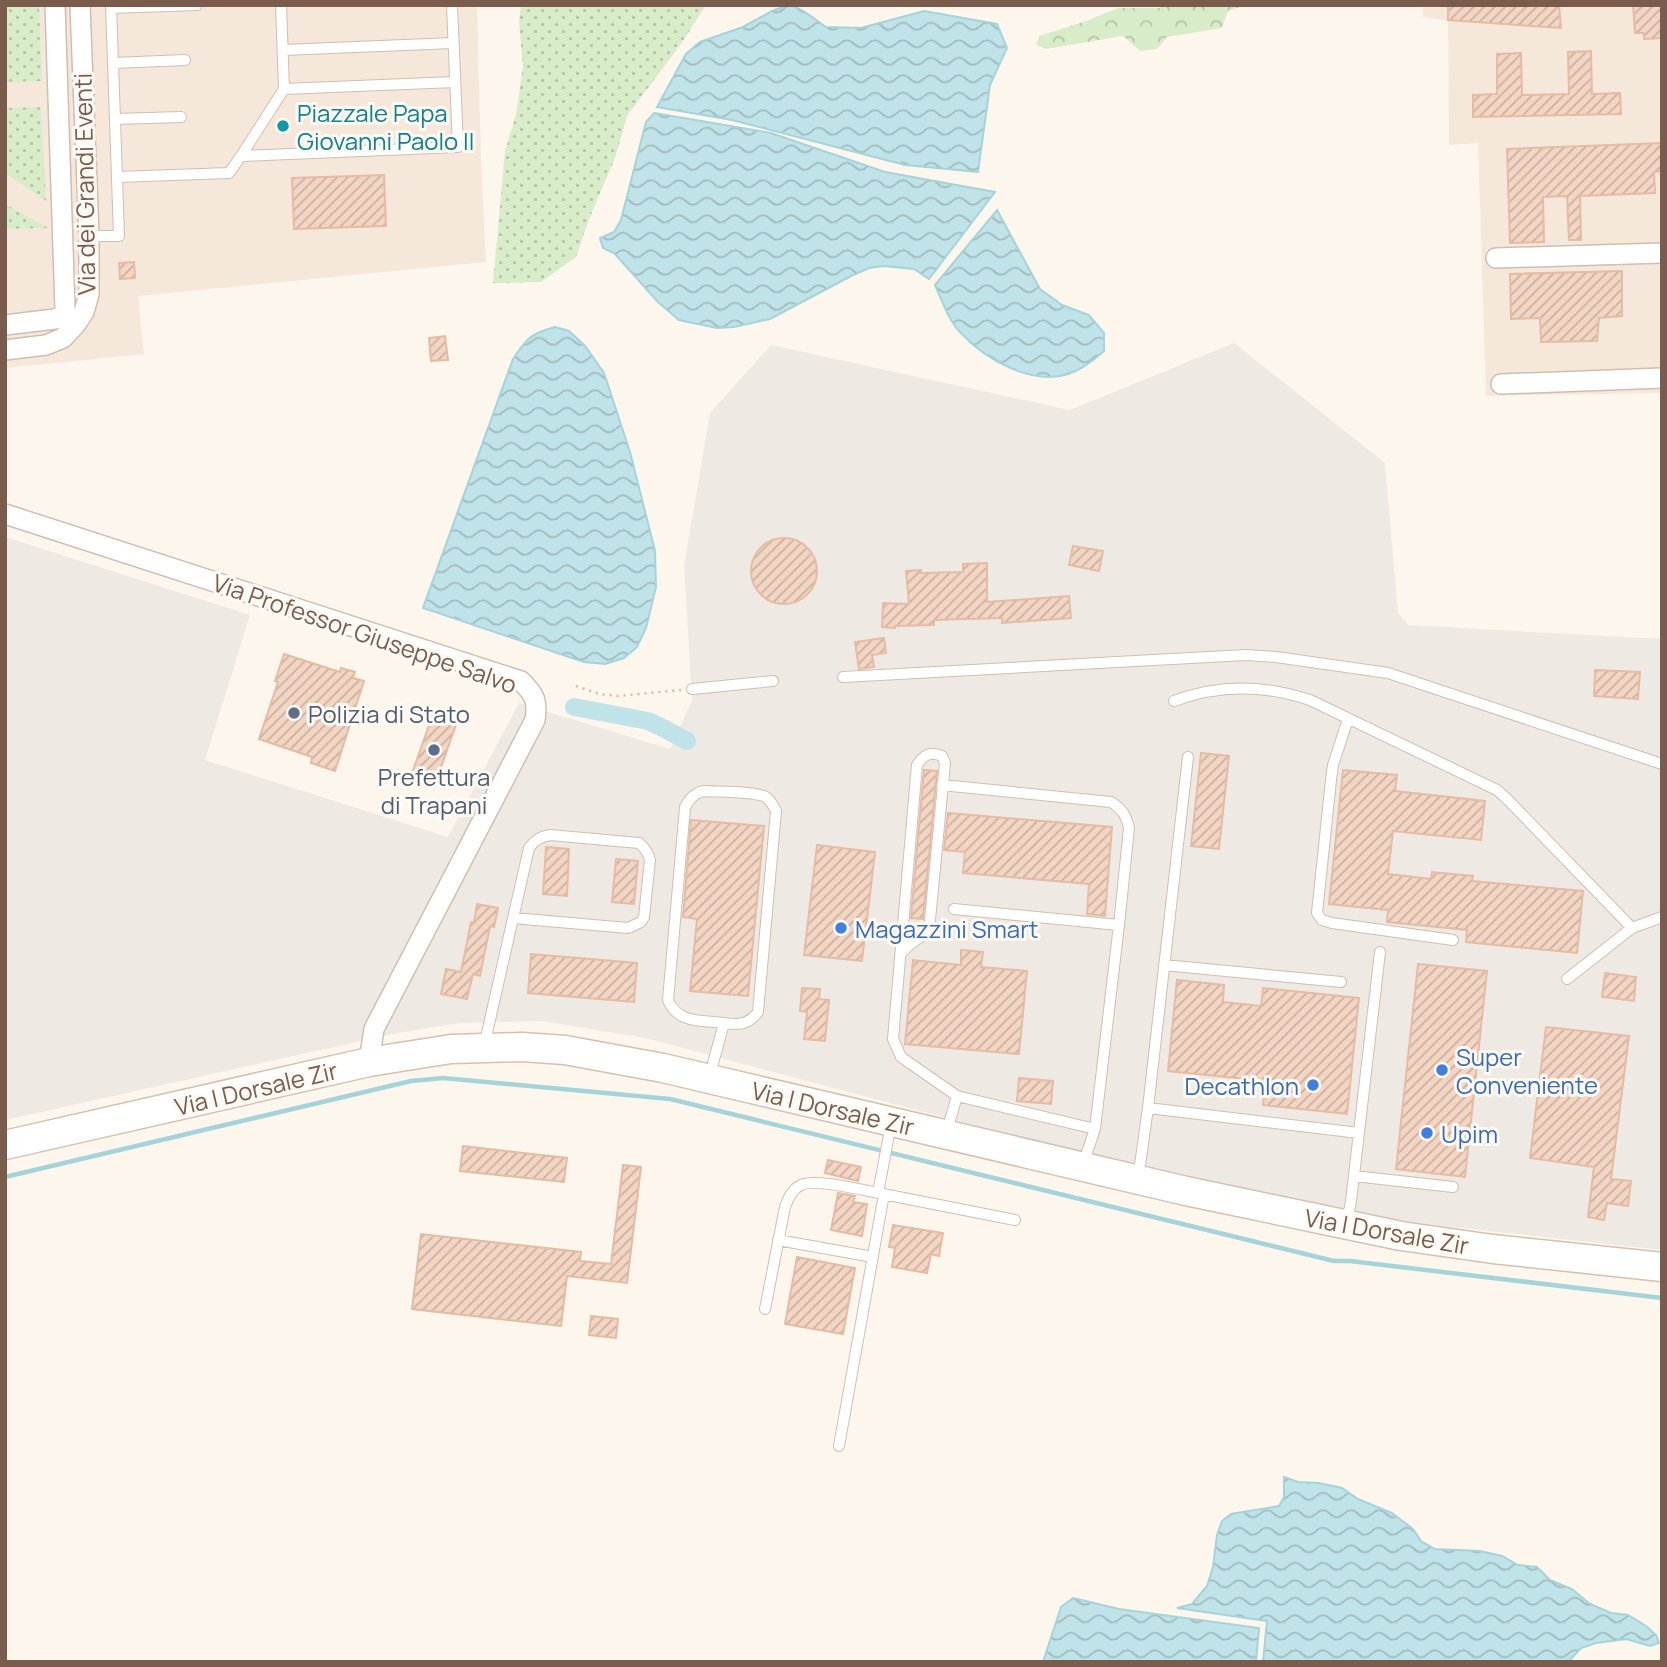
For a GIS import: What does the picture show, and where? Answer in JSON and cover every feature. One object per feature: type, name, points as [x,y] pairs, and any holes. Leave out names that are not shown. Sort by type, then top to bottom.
[{"type":"main road","name":"Via I Dorsale Zir","points":[[5,1145],[423,1052],[484,1047],[565,1050],[709,1079],[889,1133],[946,1134],[1346,1226],[1493,1249],[1662,1267]]},
{"type":"street","name":"Via dei Grandi Eventi","points":[[5,325],[55,320],[64,315],[65,309],[55,5]]},
{"type":"street","name":"Via dei Grandi Eventi","points":[[5,350],[46,345],[63,338],[84,312],[89,294],[80,5]]},
{"type":"street","points":[[58,94],[84,92]]},
{"type":"street","points":[[1496,258],[1662,253]]},
{"type":"street","points":[[1501,384],[1662,378]]},
{"type":"street","name":"Via Professor Giuseppe Salvo","points":[[5,514],[521,681],[533,693],[537,707],[535,720],[374,1029],[369,1062]]},
{"type":"lane","points":[[89,236],[119,236],[111,7],[197,5]]},
{"type":"lane","points":[[117,177],[229,173],[284,89],[281,5]]},
{"type":"lane","points":[[241,156],[458,147],[452,5]]},
{"type":"lane","points":[[283,50],[453,43]]},
{"type":"lane","points":[[113,62],[185,60]]},
{"type":"lane","points":[[284,89],[455,82]]},
{"type":"lane","points":[[115,119],[181,117]]},
{"type":"lane","points":[[843,677],[1246,655],[1276,657],[1388,673],[1662,764]]},
{"type":"lane","points":[[692,689],[773,681]]},
{"type":"lane","points":[[1174,701],[1218,690],[1248,688],[1291,694],[1310,700],[1497,790],[1632,928]]},
{"type":"lane","points":[[1348,719],[1333,765],[1317,913],[1322,920],[1332,923],[1453,940]]},
{"type":"lane","points":[[900,955],[907,945],[929,930],[945,763],[942,756],[936,753],[922,757],[917,765],[900,955],[893,1039],[901,1057],[957,1096],[1095,1129]]},
{"type":"lane","points":[[1138,1180],[1188,757]]},
{"type":"lane","points":[[942,785],[1111,802],[1120,808],[1126,817],[1129,828],[1095,1129],[1083,1166]]},
{"type":"lane","points":[[703,791],[758,794],[768,798],[776,811],[758,1012],[748,1023],[724,1023],[685,1018],[671,1008],[668,1000],[685,807],[690,799],[703,791]]},
{"type":"lane","points":[[484,1047],[513,918],[529,848],[533,842],[541,836],[550,835],[639,843],[648,853],[650,860],[641,922],[628,928],[513,918]]},
{"type":"lane","points":[[954,909],[1119,925]]},
{"type":"lane","points":[[1567,979],[1632,928],[1662,917]]},
{"type":"lane","points":[[1346,1226],[1380,952]]},
{"type":"lane","points":[[1164,965],[1341,982]]},
{"type":"lane","points":[[709,1079],[724,1023]]},
{"type":"lane","points":[[946,1134],[957,1096]]},
{"type":"lane","points":[[1148,1108],[1359,1133]]},
{"type":"lane","points":[[839,1446],[873,1256],[889,1133]]},
{"type":"lane","points":[[1354,1176],[1453,1187]]},
{"type":"lane","points":[[765,1309],[785,1207],[790,1194],[801,1184],[818,1183],[1015,1220]]},
{"type":"lane","points":[[778,1240],[873,1256]]},
{"type":"path","points":[[576,686],[598,694],[618,696],[692,689]]},
{"type":"shaded area","name":"Piazzale Papa Giovanni Paolo II","points":[[5,5],[477,5],[486,262],[138,296],[144,354],[5,368]]},
{"type":"shaded area","points":[[1423,5],[1662,5],[1662,393],[1486,396],[1478,143],[1449,145],[1448,21],[1423,17]]},
{"type":"shaded area","points":[[1234,343],[1385,463],[1398,613],[1408,625],[1662,639],[1662,1250],[1363,1217],[1135,1168],[645,1038],[542,1021],[460,1023],[393,1034],[5,1120],[5,537],[250,615],[205,760],[448,837],[519,703],[670,749],[692,700],[684,566],[710,413],[771,345],[1070,410]]},
{"type":"green space","points":[[5,5],[39,5],[42,81],[5,82]]},
{"type":"green space","points":[[521,5],[706,5],[681,44],[627,116],[615,158],[576,257],[541,282],[493,283],[505,151],[516,115],[523,66],[519,22]]},
{"type":"green space","points":[[1164,5],[1246,5],[1228,11],[1222,28],[1167,37],[1157,49],[1140,51],[1123,36],[1046,49],[1036,45],[1039,36],[1118,8],[1160,8]]},
{"type":"green space","points":[[41,107],[46,201],[5,173],[5,108]]},
{"type":"green space","points":[[5,204],[48,228],[5,229]]},
{"type":"water","points":[[788,5],[805,12],[826,27],[861,28],[924,11],[997,24],[1007,48],[990,85],[978,172],[905,165],[732,120],[657,107],[686,54],[700,42],[743,27]]},
{"type":"water","points":[[654,113],[771,133],[885,172],[995,192],[929,279],[914,269],[884,266],[869,268],[770,319],[717,328],[679,320],[658,302],[614,253],[603,248],[600,238],[614,232],[621,220],[646,122]]},
{"type":"water","points":[[997,210],[1040,289],[1062,305],[1089,315],[1104,333],[1104,351],[1078,370],[1054,377],[1010,368],[971,343],[957,329],[946,310],[935,285]]},
{"type":"water","points":[[555,327],[569,331],[585,346],[604,373],[630,452],[655,551],[656,587],[646,628],[637,647],[624,658],[605,664],[584,662],[423,608],[513,359],[530,338]]},
{"type":"water","points":[[1284,1477],[1298,1482],[1342,1488],[1358,1499],[1392,1513],[1413,1529],[1421,1541],[1435,1549],[1480,1551],[1502,1556],[1518,1565],[1537,1567],[1550,1580],[1572,1589],[1590,1604],[1611,1613],[1628,1615],[1646,1626],[1656,1635],[1659,1643],[1650,1646],[1626,1639],[1596,1643],[1581,1648],[1568,1662],[1263,1662],[1267,1621],[1177,1608],[1192,1604],[1207,1586],[1222,1521],[1231,1514],[1279,1506],[1284,1497]]},
{"type":"water","points":[[1073,1598],[1119,1609],[1259,1628],[1256,1662],[1043,1662],[1061,1607]]},
{"type":"building","points":[[1448,5],[1559,5],[1561,28],[1448,20]]},
{"type":"building","points":[[1633,5],[1662,5],[1662,38],[1644,39],[1644,33],[1635,33]]},
{"type":"building","points":[[1591,51],[1592,94],[1620,93],[1621,114],[1473,117],[1473,95],[1497,94],[1497,54],[1521,53],[1522,95],[1569,94],[1568,52]]},
{"type":"building","points":[[1662,143],[1662,171],[1654,172],[1655,193],[1580,196],[1581,240],[1569,240],[1567,196],[1543,197],[1544,242],[1510,243],[1507,149]]},
{"type":"building","points":[[384,175],[386,226],[294,229],[292,178]]},
{"type":"building","points":[[134,262],[135,278],[120,279],[119,263]]},
{"type":"building","points":[[1622,271],[1622,316],[1599,318],[1597,341],[1541,342],[1540,318],[1511,319],[1510,274]]},
{"type":"building","points":[[445,336],[448,360],[431,361],[429,338]]},
{"type":"building","points":[[777,538],[791,538],[803,543],[812,552],[817,571],[815,584],[808,595],[791,604],[777,604],[765,599],[756,590],[751,578],[751,564],[756,552],[765,543]]},
{"type":"building","points":[[1073,546],[1103,551],[1099,571],[1069,565]]},
{"type":"building","points":[[987,563],[987,602],[1069,596],[1071,618],[1002,623],[1002,618],[934,620],[934,625],[882,627],[883,603],[909,604],[906,571],[963,572],[963,564]]},
{"type":"building","points":[[884,638],[886,653],[872,655],[874,667],[859,669],[855,642]]},
{"type":"building","name":"Polizia di Stato","points":[[284,654],[340,672],[341,668],[355,672],[353,678],[364,681],[335,771],[311,763],[312,757],[259,739],[278,682],[275,681]]},
{"type":"building","points":[[1595,670],[1640,672],[1638,699],[1594,696]]},
{"type":"building","name":"Prefettura di Trapani","points":[[433,714],[457,722],[434,787],[410,779]]},
{"type":"building","points":[[1201,753],[1229,756],[1219,849],[1191,846]]},
{"type":"building","points":[[924,770],[937,771],[923,919],[911,918]]},
{"type":"building","points":[[1343,770],[1397,775],[1395,791],[1485,801],[1481,840],[1393,831],[1388,874],[1431,879],[1432,872],[1473,876],[1472,881],[1583,891],[1577,953],[1466,942],[1467,930],[1387,922],[1388,910],[1329,904]]},
{"type":"building","points":[[948,813],[1112,827],[1105,916],[1087,914],[1089,884],[963,873],[965,852],[944,850]]},
{"type":"building","points":[[691,820],[764,826],[748,996],[690,991],[697,919],[683,917]]},
{"type":"building","points":[[817,845],[875,852],[862,961],[804,955]]},
{"type":"building","points":[[546,847],[569,849],[567,896],[543,894]]},
{"type":"building","points":[[616,859],[638,861],[634,904],[612,902]]},
{"type":"building","points":[[477,904],[498,908],[494,927],[490,926],[480,976],[473,974],[467,999],[441,994],[446,969],[461,972]]},
{"type":"building","points":[[961,950],[983,952],[981,967],[1027,971],[1019,1054],[905,1044],[913,960],[961,965]]},
{"type":"building","points":[[531,954],[637,963],[634,1002],[528,993]]},
{"type":"building","name":"Super Conveniente","points":[[1418,964],[1487,971],[1465,1177],[1396,1169]]},
{"type":"building","points":[[1605,973],[1636,977],[1634,1001],[1602,997]]},
{"type":"building","points":[[1177,980],[1224,985],[1223,1002],[1261,1006],[1263,988],[1359,998],[1347,1114],[1263,1105],[1265,1081],[1168,1071]]},
{"type":"building","points":[[802,988],[820,989],[819,999],[829,1000],[825,1041],[804,1039],[807,1012],[800,1011]]},
{"type":"building","points":[[1546,1027],[1629,1036],[1611,1179],[1631,1181],[1628,1206],[1607,1203],[1604,1220],[1588,1217],[1594,1167],[1530,1158]]},
{"type":"building","points":[[1019,1078],[1053,1081],[1051,1104],[1017,1101]]},
{"type":"building","points":[[463,1146],[567,1158],[564,1182],[460,1171]]},
{"type":"building","points":[[828,1160],[861,1167],[858,1181],[825,1173]]},
{"type":"building","points":[[623,1165],[641,1167],[627,1283],[567,1276],[561,1326],[412,1309],[421,1234],[581,1252],[580,1261],[611,1264]]},
{"type":"building","points":[[838,1193],[855,1196],[853,1202],[867,1204],[862,1236],[831,1230]]},
{"type":"building","points":[[893,1225],[943,1233],[939,1256],[931,1254],[927,1273],[892,1267],[895,1248],[889,1247]]},
{"type":"building","points":[[797,1257],[855,1268],[843,1334],[785,1324]]},
{"type":"building","points":[[591,1316],[618,1319],[616,1338],[589,1335]]},
{"type":"waterway","points":[[574,707],[648,721],[687,741]]},
{"type":"waterway","points":[[5,1177],[411,1081],[443,1078],[670,1099],[1334,1261],[1662,1298]]},
{"type":"place","name":"Piazzale Papa Giovanni Paolo II","points":[[283,126]]},
{"type":"place","name":"Polizia di Stato","points":[[294,713]]},
{"type":"place","name":"Prefettura di Trapani","points":[[434,750]]},
{"type":"place","name":"Magazzini Smart","points":[[841,928]]},
{"type":"place","name":"Super Conveniente","points":[[1442,1070]]},
{"type":"place","name":"Decathlon","points":[[1313,1085]]},
{"type":"place","name":"Upim","points":[[1427,1133]]}]
